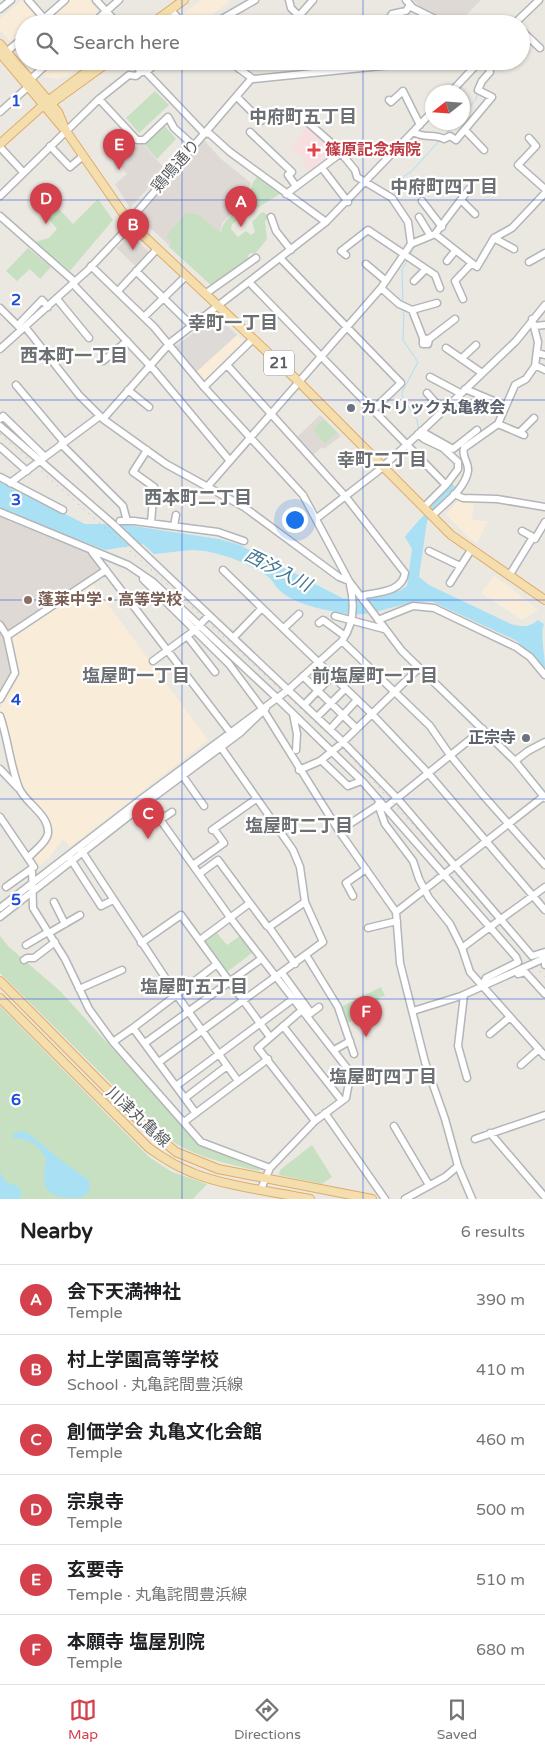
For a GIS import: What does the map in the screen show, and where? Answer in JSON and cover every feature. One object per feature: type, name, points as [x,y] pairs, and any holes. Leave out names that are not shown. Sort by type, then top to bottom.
[{"type":"main road","points":[[169,15],[184,0]]},
{"type":"main road","points":[[167,15],[192,0]]},
{"type":"main road","points":[[0,44],[3,53],[15,66]]},
{"type":"main road","points":[[18,70],[48,103]]},
{"type":"main road","points":[[0,145],[48,103],[91,71]]},
{"type":"main road","name":"21","points":[[48,103],[129,222],[298,381],[425,506],[451,535],[545,600]]},
{"type":"main road","name":"川津丸亀線","points":[[0,981],[140,1122],[170,1147],[197,1162],[211,1167],[372,1199]]},
{"type":"main road","name":"川津丸亀線","points":[[0,998],[149,1148],[169,1162],[194,1174],[310,1199]]},
{"type":"street","points":[[0,9],[11,0]]},
{"type":"street","points":[[28,0],[42,15]]},
{"type":"street","points":[[52,15],[65,0]]},
{"type":"street","points":[[96,0],[110,15]]},
{"type":"street","points":[[102,15],[119,0]]},
{"type":"street","points":[[229,15],[255,0]]},
{"type":"street","points":[[289,0],[291,8],[298,15]]},
{"type":"street","points":[[300,15],[313,0]]},
{"type":"street","points":[[523,15],[536,1]]},
{"type":"street","points":[[391,15],[406,11],[408,2],[430,15]]},
{"type":"street","points":[[172,12],[175,15]]},
{"type":"street","points":[[530,39],[540,48]]},
{"type":"street","points":[[3,53],[15,45]]},
{"type":"street","points":[[0,112],[30,83],[40,70]]},
{"type":"street","points":[[0,196],[99,99],[129,76],[136,76],[146,70]]},
{"type":"street","points":[[240,70],[252,78],[357,70]]},
{"type":"street","points":[[458,85],[472,70]]},
{"type":"street","points":[[414,132],[420,136],[442,138],[450,136],[456,140],[466,131],[492,97],[478,90],[489,70]]},
{"type":"street","points":[[143,72],[204,133],[210,134],[286,194],[326,222]]},
{"type":"street","name":"鶏鳴通り","points":[[0,350],[92,266],[122,234],[129,222],[204,133],[237,98],[252,78]]},
{"type":"street","points":[[389,100],[391,102],[403,91],[420,125]]},
{"type":"street","points":[[237,98],[261,121]]},
{"type":"street","points":[[99,99],[137,140],[144,140],[168,117],[174,128],[194,146]]},
{"type":"street","points":[[296,112],[312,124],[341,154],[355,170],[357,177],[392,198],[408,222],[414,243]]},
{"type":"street","points":[[10,483],[62,443],[102,418],[168,345],[326,222],[348,202],[425,120]]},
{"type":"street","points":[[466,131],[484,150]]},
{"type":"street","points":[[250,132],[292,172],[288,175],[296,186]]},
{"type":"street","points":[[529,138],[536,146],[518,165],[545,189]]},
{"type":"street","points":[[0,145],[23,172]]},
{"type":"street","points":[[50,146],[70,167],[83,156]]},
{"type":"street","points":[[286,194],[341,154]]},
{"type":"street","points":[[322,168],[348,202]]},
{"type":"street","points":[[208,486],[381,288],[407,256],[414,243],[432,235],[442,227],[469,190]]},
{"type":"street","points":[[419,217],[432,235],[476,267],[494,238],[512,228],[545,193]]},
{"type":"street","points":[[461,200],[475,214]]},
{"type":"street","points":[[422,201],[428,206],[442,227]]},
{"type":"street","points":[[0,216],[74,283],[150,366],[230,461]]},
{"type":"street","points":[[271,217],[276,231],[291,250]]},
{"type":"street","points":[[346,255],[341,251],[368,230],[435,275],[440,288]]},
{"type":"street","points":[[494,238],[514,249]]},
{"type":"street","points":[[118,290],[157,249]]},
{"type":"street","points":[[447,261],[455,251]]},
{"type":"street","points":[[528,262],[545,254]]},
{"type":"street","points":[[205,294],[256,258]]},
{"type":"street","points":[[280,258],[401,383],[373,410]]},
{"type":"street","points":[[463,299],[455,281],[472,263]]},
{"type":"street","points":[[366,264],[386,281]]},
{"type":"street","points":[[92,266],[144,316],[204,387],[303,495],[350,581],[402,651],[483,729],[515,762],[544,797],[396,912]]},
{"type":"street","points":[[414,281],[426,269]]},
{"type":"street","points":[[136,271],[192,326]]},
{"type":"street","points":[[144,316],[186,276]]},
{"type":"street","points":[[250,283],[446,485]]},
{"type":"street","points":[[381,288],[406,307],[426,339],[455,318]]},
{"type":"street","points":[[57,299],[89,338]]},
{"type":"street","points":[[406,307],[437,303]]},
{"type":"street","points":[[317,518],[384,466],[516,341],[545,305]]},
{"type":"street","points":[[0,308],[22,328],[79,395],[102,418],[147,450],[244,507],[339,576],[350,581]]},
{"type":"street","points":[[433,515],[464,482],[468,470],[463,452],[464,448],[498,424],[515,385],[526,379],[535,365],[538,342],[536,326],[532,319]]},
{"type":"street","points":[[536,326],[545,325]]},
{"type":"street","points":[[204,387],[253,339]]},
{"type":"street","points":[[103,362],[127,341]]},
{"type":"street","points":[[462,358],[476,345]]},
{"type":"street","points":[[446,348],[482,373]]},
{"type":"street","points":[[538,353],[545,355]]},
{"type":"street","points":[[226,365],[346,497],[405,573],[404,581],[399,586],[361,597]]},
{"type":"street","points":[[535,365],[545,370]]},
{"type":"street","points":[[430,377],[501,404]]},
{"type":"street","points":[[16,385],[62,443],[123,506],[124,521],[218,532],[244,541]]},
{"type":"street","points":[[128,390],[149,408]]},
{"type":"street","points":[[427,393],[443,410]]},
{"type":"street","points":[[1,416],[42,458],[234,637],[343,742],[397,798],[532,956],[545,952]]},
{"type":"street","points":[[498,424],[521,434],[534,418]]},
{"type":"street","points":[[0,426],[42,458]]},
{"type":"street","points":[[420,432],[453,449],[478,430]]},
{"type":"street","points":[[420,432],[424,439],[442,448],[458,462],[458,469],[446,485],[425,506]]},
{"type":"street","points":[[0,447],[26,471]]},
{"type":"street","points":[[147,450],[133,472],[154,487],[151,523]]},
{"type":"street","points":[[0,477],[63,510]]},
{"type":"street","points":[[454,494],[463,498],[497,499],[545,508]]},
{"type":"street","points":[[0,512],[128,566],[153,582],[332,751],[380,802],[518,962],[486,978],[482,986]]},
{"type":"street","points":[[174,526],[176,516]]},
{"type":"street","points":[[535,539],[543,530],[545,522]]},
{"type":"street","points":[[509,576],[532,536],[522,531]]},
{"type":"street","points":[[91,550],[232,736]]},
{"type":"street","points":[[450,583],[471,550]]},
{"type":"street","points":[[429,551],[460,566]]},
{"type":"street","points":[[128,566],[219,655],[264,709],[299,770],[396,912],[400,963],[425,1062],[445,1120],[458,1166],[472,1199]]},
{"type":"street","points":[[7,636],[106,570]]},
{"type":"street","points":[[223,570],[371,713],[428,773],[545,910]]},
{"type":"street","points":[[0,908],[81,850],[145,799],[232,736],[288,690],[344,638],[352,618],[353,598],[350,581]]},
{"type":"street","points":[[377,618],[413,606],[434,608],[516,647],[545,675]]},
{"type":"street","points":[[234,637],[262,608]]},
{"type":"street","points":[[284,628],[299,614]]},
{"type":"street","points":[[153,661],[195,630],[209,615]]},
{"type":"street","points":[[335,616],[352,618],[384,628]]},
{"type":"street","points":[[319,623],[323,620],[344,638],[430,726],[450,754],[545,865]]},
{"type":"street","points":[[0,625],[7,636],[15,673],[0,699]]},
{"type":"street","points":[[187,636],[215,672]]},
{"type":"street","points":[[208,663],[219,655]]},
{"type":"street","points":[[299,770],[321,760],[343,742],[394,690],[419,668]]},
{"type":"street","points":[[303,676],[356,728]]},
{"type":"street","points":[[304,705],[332,676]]},
{"type":"street","points":[[317,717],[345,689]]},
{"type":"street","points":[[330,729],[357,700]]},
{"type":"street","points":[[293,713],[297,734],[296,750]]},
{"type":"street","points":[[0,716],[19,789]]},
{"type":"street","points":[[385,808],[483,729]]},
{"type":"street","points":[[515,762],[528,751],[545,742]]},
{"type":"street","points":[[159,1062],[323,942],[305,902],[300,867],[293,850],[219,745]]},
{"type":"street","points":[[321,760],[348,786],[361,781]]},
{"type":"street","points":[[0,769],[40,814],[47,828],[48,835],[29,856]]},
{"type":"street","points":[[181,773],[204,806]]},
{"type":"street","points":[[145,799],[261,959],[283,987],[292,994],[309,1015],[347,1068],[350,1077],[347,1096],[316,1121],[270,1168],[261,1189]]},
{"type":"street","points":[[193,865],[224,843],[212,830],[256,799]]},
{"type":"street","points":[[339,831],[377,806],[380,802]]},
{"type":"street","points":[[380,802],[380,810],[385,824],[413,861],[425,890],[450,924],[462,948],[470,972],[545,1056]]},
{"type":"street","points":[[160,820],[172,812]]},
{"type":"street","points":[[0,818],[29,856],[34,867],[32,868],[33,908],[55,942],[103,1030],[201,1142],[270,1168]]},
{"type":"street","points":[[81,850],[141,943],[238,1081]]},
{"type":"street","points":[[0,916],[32,892],[70,858]]},
{"type":"street","points":[[70,858],[101,906],[113,900]]},
{"type":"street","points":[[199,874],[218,860],[295,964]]},
{"type":"street","points":[[6,887],[32,868]]},
{"type":"street","points":[[353,896],[346,883],[366,869]]},
{"type":"street","points":[[462,948],[545,887]]},
{"type":"street","points":[[54,902],[65,924]]},
{"type":"street","points":[[269,927],[305,902]]},
{"type":"street","points":[[200,940],[250,903]]},
{"type":"street","points":[[26,945],[80,915]]},
{"type":"street","points":[[141,943],[181,915],[245,1000],[270,1037]]},
{"type":"street","points":[[368,928],[397,921]]},
{"type":"street","points":[[24,960],[34,958],[55,942]]},
{"type":"street","points":[[306,956],[338,1007],[354,1054]]},
{"type":"street","points":[[413,1012],[464,995],[545,958]]},
{"type":"street","points":[[145,1043],[261,959]]},
{"type":"street","points":[[113,1042],[217,964]]},
{"type":"street","points":[[79,989],[122,970]]},
{"type":"street","points":[[482,986],[493,985],[525,972],[545,994]]},
{"type":"street","points":[[282,973],[289,982],[292,994],[302,1010],[309,1015]]},
{"type":"street","points":[[283,987],[289,982]]},
{"type":"street","points":[[176,1086],[261,1024],[292,994]]},
{"type":"street","points":[[464,995],[458,1046],[467,1078]]},
{"type":"street","points":[[309,1015],[319,1007]]},
{"type":"street","points":[[302,1010],[258,1048],[316,1121]]},
{"type":"street","points":[[490,1034],[510,1017]]},
{"type":"street","points":[[283,1026],[342,1101]]},
{"type":"street","points":[[133,1028],[195,1112]]},
{"type":"street","points":[[334,1050],[350,1041]]},
{"type":"street","points":[[520,1064],[538,1048]]},
{"type":"street","points":[[184,1122],[268,1059]]},
{"type":"street","points":[[185,1098],[228,1066]]},
{"type":"street","points":[[325,1114],[385,1199]]},
{"type":"street","points":[[475,1139],[545,1115]]},
{"type":"street","points":[[394,1126],[429,1185]]},
{"type":"street","points":[[490,1133],[545,1197]]},
{"type":"street","points":[[405,1199],[445,1177],[458,1166]]},
{"type":"shaded area","points":[[70,0],[89,0],[97,9],[95,15],[52,15]]},
{"type":"shaded area","points":[[202,0],[227,0],[229,2],[212,15],[181,15]]},
{"type":"shaded area","points":[[413,0],[481,0],[467,15],[436,15],[422,9]]},
{"type":"shaded area","points":[[21,1],[25,1],[38,15],[15,15],[15,39],[13,41],[10,41],[0,30],[0,19]]},
{"type":"shaded area","points":[[45,70],[77,70],[68,76],[57,79],[46,77],[42,73]]},
{"type":"shaded area","name":"篠原記念病院","points":[[308,125],[339,152],[312,173],[302,162],[305,159],[290,149]]},
{"type":"shaded area","points":[[204,140],[221,159],[251,183],[245,202],[222,223],[212,286],[142,222],[141,215]]},
{"type":"shaded area","points":[[141,142],[165,169],[130,208],[115,184],[127,174],[118,162]]},
{"type":"shaded area","points":[[133,237],[149,252],[136,267],[117,248],[127,238]]},
{"type":"shaded area","points":[[217,316],[237,335],[196,372],[174,347]]},
{"type":"shaded area","points":[[237,335],[246,344],[205,382],[196,372]]},
{"type":"shaded area","points":[[320,415],[341,436],[324,449],[322,447],[312,456],[296,438]]},
{"type":"shaded area","points":[[460,499],[474,501],[472,520],[488,521],[477,543],[468,537],[446,514]]},
{"type":"shaded area","name":"蓬莱中学・高等学校","points":[[0,514],[89,553],[102,569],[4,634],[13,671],[0,693]]},
{"type":"shaded area","points":[[494,576],[538,610],[522,620],[481,593]]},
{"type":"shaded area","points":[[93,584],[208,740],[70,847],[63,839],[49,858],[39,866],[36,862],[36,855],[50,835],[49,825],[23,790],[0,709],[19,671],[12,636]]},
{"type":"green space","points":[[155,91],[169,105],[139,133],[126,118]]},
{"type":"green space","points":[[163,124],[176,139],[157,159],[143,143]]},
{"type":"green space","points":[[258,176],[281,193],[232,224],[231,229],[238,237],[246,231],[251,235],[255,232],[252,222],[262,212],[270,216],[265,221],[267,239],[255,254],[251,253],[247,256],[251,260],[212,286],[169,247],[172,242],[166,237],[186,212],[199,215],[221,233],[222,227],[228,219],[243,206],[248,198],[253,182]]},
{"type":"green space","points":[[45,194],[73,224],[98,199],[113,220],[70,271],[35,242],[49,238],[57,229],[34,201]]},
{"type":"green space","points":[[28,248],[51,267],[40,279],[30,269],[17,281],[6,271]]},
{"type":"green space","points":[[324,419],[337,432],[325,443],[313,430]]},
{"type":"green space","points":[[216,932],[227,945],[240,936],[252,953],[227,972],[205,942]]},
{"type":"green space","points":[[0,936],[9,947],[60,991],[195,1139],[205,1147],[260,1169],[259,1171],[221,1162],[198,1154],[164,1136],[0,973]]},
{"type":"green space","points":[[381,987],[385,996],[378,998],[381,1007],[345,1024],[339,1008]]},
{"type":"green space","points":[[0,1006],[149,1157],[172,1172],[207,1184],[193,1199],[0,1199]]},
{"type":"green space","points":[[312,1145],[332,1177],[322,1184],[279,1175],[280,1170]]},
{"type":"water","name":"西汐入川","points":[[0,481],[85,524],[120,524],[219,539],[240,545],[342,598],[358,601],[401,590],[407,586],[412,549],[405,537],[452,483],[456,488],[427,521],[419,577],[429,585],[511,624],[525,626],[538,620],[544,624],[545,668],[517,641],[433,602],[409,603],[364,614],[340,613],[292,599],[279,590],[267,576],[248,565],[220,554],[192,550],[154,554],[143,544],[105,550],[35,523],[0,507]]},
{"type":"water","points":[[21,1131],[28,1133],[63,1162],[89,1180],[90,1190],[83,1197],[71,1198],[65,1198],[49,1191],[45,1186],[44,1180],[46,1159],[32,1143],[13,1138],[14,1133]]},
{"type":"water","points":[[0,1172],[6,1182],[19,1187],[22,1193],[19,1199],[0,1199]]},
{"type":"waterway","points":[[470,106],[476,99],[477,94]]},
{"type":"waterway","points":[[445,135],[449,130]]},
{"type":"waterway","points":[[397,199],[404,176],[412,171],[440,140]]},
{"type":"waterway","points":[[412,231],[414,239]]},
{"type":"waterway","points":[[410,255],[415,246]]},
{"type":"waterway","points":[[403,303],[402,270],[408,259]]},
{"type":"waterway","points":[[404,310],[403,340],[418,362],[402,392],[403,398],[417,420],[419,430]]},
{"type":"waterway","points":[[453,452],[465,468]]},
{"type":"waterway","points":[[455,487],[461,481]]},
{"type":"railway","points":[[0,434],[167,584],[340,745],[428,841],[545,977]]},
{"type":"place","name":"篠原記念病院","points":[[314,150]]},
{"type":"place","name":"玄要寺","points":[[119,170]]},
{"type":"place","name":"宗泉寺","points":[[46,224]]},
{"type":"place","name":"会下天満神社","points":[[241,227]]},
{"type":"place","name":"村上学園高等学校","points":[[133,250]]},
{"type":"place","name":"カトリック丸亀教会","points":[[351,408]]},
{"type":"place","name":"蓬莱中学・高等学校","points":[[28,600]]},
{"type":"place","name":"正宗寺","points":[[526,738]]},
{"type":"place","name":"創価学会 丸亀文化会館","points":[[148,839]]},
{"type":"place","name":"本願寺 塩屋別院","points":[[366,1037]]},
{"type":"district","name":"中府町五丁目","points":[[303,117]]},
{"type":"district","name":"中府町四丁目","points":[[444,187]]},
{"type":"district","name":"幸町一丁目","points":[[233,323]]},
{"type":"district","name":"西本町一丁目","points":[[74,356]]},
{"type":"district","name":"幸町二丁目","points":[[382,460]]},
{"type":"district","name":"西本町二丁目","points":[[198,498]]},
{"type":"district","name":"塩屋町一丁目","points":[[136,676]]},
{"type":"district","name":"前塩屋町一丁目","points":[[375,676]]},
{"type":"district","name":"塩屋町二丁目","points":[[299,826]]},
{"type":"district","name":"塩屋町五丁目","points":[[194,987]]},
{"type":"district","name":"塩屋町四丁目","points":[[383,1077]]}]
